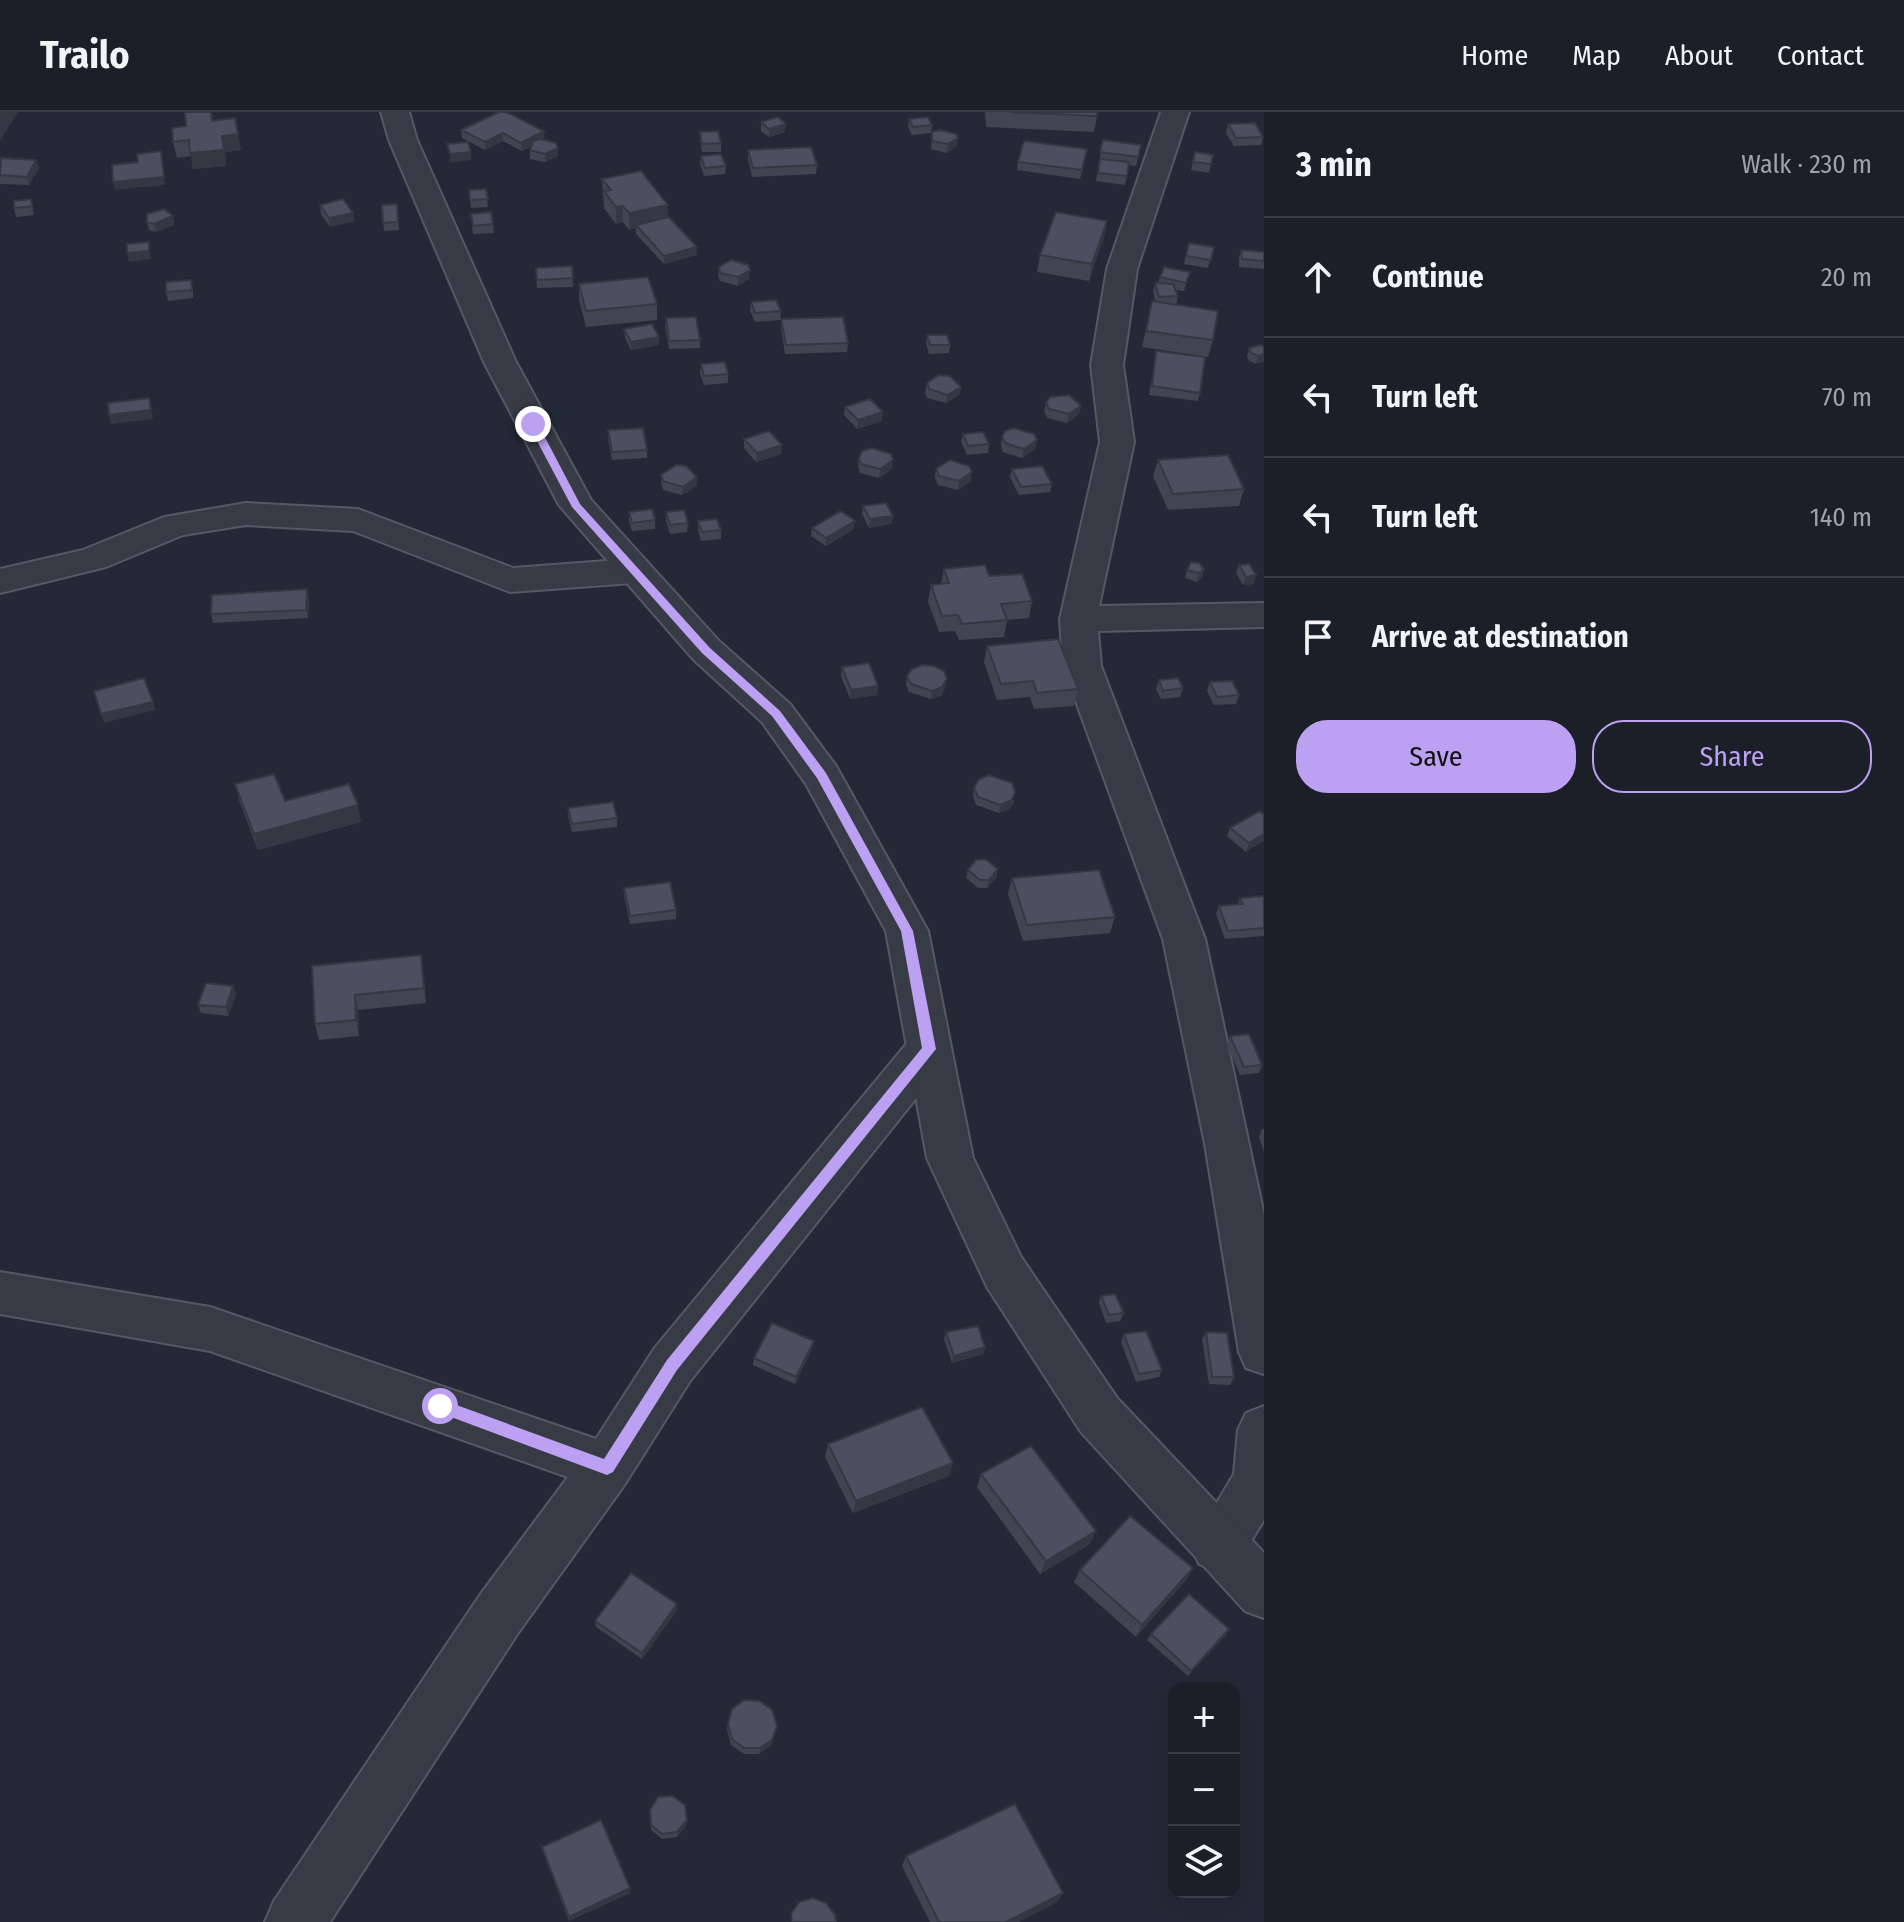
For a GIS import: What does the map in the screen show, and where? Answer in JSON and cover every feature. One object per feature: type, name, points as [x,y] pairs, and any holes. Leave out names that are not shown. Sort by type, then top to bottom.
[{"type":"street","points":[[395,112],[403,140],[500,362],[576,505],[706,650],[776,713],[822,776],[907,931],[950,1158],[1004,1272],[1099,1415],[1264,1592]]},
{"type":"street","points":[[1175,112],[1122,269],[1107,365],[1117,442],[1078,619],[1082,666],[1184,939],[1228,1144],[1264,1352]]},
{"type":"street","points":[[0,581],[93,559],[176,525],[246,514],[358,520],[510,580],[633,571]]},
{"type":"street","points":[[1078,619],[1264,615]]},
{"type":"street","points":[[295,1922],[499,1614],[607,1467],[672,1365],[929,1049]]},
{"type":"street","points":[[0,1293],[210,1329],[440,1406],[607,1467]]},
{"type":"street","points":[[1218,1546],[1259,1481],[1264,1430]]},
{"type":"building","points":[[185,112],[211,112],[212,121],[235,118],[238,134],[222,136],[224,150],[190,153],[189,140],[173,142],[172,128],[186,126]]},
{"type":"building","points":[[499,112],[506,112],[544,131],[521,143],[503,133],[485,142],[461,130]]},
{"type":"building","points":[[1010,112],[1097,112],[1097,116]]},
{"type":"building","points":[[778,117],[786,124],[769,129],[761,122]]},
{"type":"building","points":[[928,117],[932,125],[913,127],[909,119]]},
{"type":"building","points":[[1255,123],[1263,137],[1236,138],[1228,124]]},
{"type":"building","points":[[940,130],[956,134],[958,138],[948,144],[932,141],[932,132]]},
{"type":"building","points":[[718,131],[721,143],[702,144],[700,132]]},
{"type":"building","points":[[541,139],[556,143],[558,148],[545,154],[530,150],[533,141]]},
{"type":"building","points":[[1103,140],[1141,145],[1138,157],[1100,152]]},
{"type":"building","points":[[1024,141],[1087,149],[1082,170],[1018,162]]},
{"type":"building","points":[[468,142],[471,152],[450,154],[447,144]]},
{"type":"building","points":[[811,147],[817,165],[753,168],[748,150]]},
{"type":"building","points":[[161,151],[164,177],[113,182],[112,165],[138,162],[137,154]]},
{"type":"building","points":[[1195,152],[1213,155],[1211,164],[1193,162]]},
{"type":"building","points":[[721,154],[726,166],[705,168],[701,156]]},
{"type":"building","points":[[1,158],[36,160],[27,177],[0,175]]},
{"type":"building","points":[[1100,159],[1129,162],[1127,176],[1098,173]]},
{"type":"building","points":[[641,171],[668,205],[629,213],[623,206],[616,207],[604,191],[611,190],[602,179]]},
{"type":"building","points":[[486,189],[488,199],[470,200],[469,190]]},
{"type":"building","points":[[31,199],[32,206],[14,208],[14,201]]},
{"type":"building","points":[[343,199],[353,213],[329,218],[320,205]]},
{"type":"building","points":[[397,204],[398,222],[383,223],[382,205]]},
{"type":"building","points":[[164,209],[173,216],[154,224],[147,222],[147,214]]},
{"type":"building","points":[[491,212],[493,224],[473,226],[471,214]]},
{"type":"building","points":[[1056,212],[1107,221],[1092,264],[1040,255]]},
{"type":"building","points":[[669,217],[697,247],[664,256],[636,225]]},
{"type":"building","points":[[149,242],[149,251],[127,253],[127,244]]},
{"type":"building","points":[[1189,243],[1214,247],[1211,260],[1186,256]]},
{"type":"building","points":[[1241,250],[1264,252],[1264,261],[1242,259]]},
{"type":"building","points":[[731,260],[748,265],[750,270],[738,277],[720,273],[719,267]]},
{"type":"building","points":[[572,266],[573,278],[537,280],[536,268]]},
{"type":"building","points":[[1164,267],[1190,272],[1186,283],[1160,277]]},
{"type":"building","points":[[648,277],[657,304],[586,311],[579,284]]},
{"type":"building","points":[[191,280],[192,290],[166,292],[166,282]]},
{"type":"building","points":[[1155,283],[1173,284],[1178,296],[1159,297]]},
{"type":"building","points":[[776,300],[781,311],[755,313],[751,302]]},
{"type":"building","points":[[1152,301],[1218,311],[1213,340],[1146,331]]},
{"type":"building","points":[[696,317],[700,340],[669,341],[666,318]]},
{"type":"building","points":[[843,317],[848,343],[786,345],[781,319]]},
{"type":"building","points":[[652,324],[659,337],[631,342],[624,329]]},
{"type":"building","points":[[927,335],[947,335],[950,345],[930,345]]},
{"type":"building","points":[[1261,345],[1264,354],[1258,356],[1251,353],[1249,348]]},
{"type":"building","points":[[1156,351],[1205,357],[1200,393],[1152,386]]},
{"type":"building","points":[[725,362],[728,374],[704,376],[701,364]]},
{"type":"building","points":[[939,375],[950,376],[961,387],[947,395],[929,389],[927,383]]},
{"type":"building","points":[[1069,395],[1081,406],[1069,414],[1049,409],[1046,403],[1050,397]]},
{"type":"building","points":[[149,398],[151,410],[109,415],[108,403]]},
{"type":"building","points":[[870,399],[883,412],[858,420],[845,407]]},
{"type":"building","points":[[643,428],[647,450],[612,452],[608,430]]},
{"type":"building","points":[[1014,428],[1034,434],[1037,440],[1024,449],[1005,443],[1002,437],[1005,431]]},
{"type":"building","points":[[769,431],[782,445],[757,453],[744,439]]},
{"type":"building","points":[[983,432],[989,444],[968,446],[963,434]]},
{"type":"building","points":[[872,448],[891,454],[893,460],[880,469],[861,464],[859,458],[862,451]]},
{"type":"building","points":[[1228,455],[1244,489],[1173,494],[1158,460]]},
{"type":"building","points":[[950,460],[969,466],[972,472],[959,481],[939,476],[936,469]]},
{"type":"building","points":[[676,465],[686,466],[697,477],[683,487],[663,481],[661,475]]},
{"type":"building","points":[[1042,466],[1052,484],[1021,487],[1012,469]]},
{"type":"building","points":[[886,503],[893,516],[870,519],[863,506]]},
{"type":"building","points":[[652,509],[655,520],[632,523],[629,512]]},
{"type":"building","points":[[684,510],[688,523],[670,525],[666,512]]},
{"type":"building","points":[[841,511],[855,521],[826,538],[812,528]]},
{"type":"building","points":[[717,519],[721,530],[702,532],[698,521]]},
{"type":"building","points":[[1191,562],[1199,563],[1204,569],[1199,573],[1187,570]]},
{"type":"building","points":[[1249,564],[1256,575],[1246,577],[1239,565]]},
{"type":"building","points":[[985,565],[989,576],[1022,574],[1032,601],[1001,604],[1007,620],[962,624],[958,615],[942,616],[931,585],[949,583],[944,569]]},
{"type":"building","points":[[307,589],[306,610],[211,614],[212,595]]},
{"type":"building","points":[[1058,639],[1078,689],[1037,693],[1033,681],[1001,684],[987,646]]},
{"type":"building","points":[[869,663],[878,686],[851,690],[842,667]]},
{"type":"building","points":[[922,665],[944,671],[947,679],[942,687],[932,691],[911,684],[907,676],[912,669]]},
{"type":"building","points":[[144,678],[153,702],[101,714],[94,691]]},
{"type":"building","points":[[1178,678],[1183,688],[1163,691],[1159,680]]},
{"type":"building","points":[[1232,681],[1239,695],[1217,697],[1210,682]]},
{"type":"building","points":[[274,774],[285,801],[349,784],[358,805],[254,834],[235,784]]},
{"type":"building","points":[[989,775],[1012,783],[1015,792],[1012,800],[1000,805],[978,797],[974,788],[978,780]]},
{"type":"building","points":[[613,802],[617,818],[572,824],[568,808]]},
{"type":"building","points":[[1260,811],[1264,815],[1264,834],[1249,843],[1230,828]]},
{"type":"building","points":[[985,859],[998,869],[989,880],[980,880],[968,870],[976,860]]},
{"type":"building","points":[[1099,870],[1115,917],[1027,925],[1012,878]]},
{"type":"building","points":[[670,882],[676,910],[630,916],[624,888]]},
{"type":"building","points":[[1264,896],[1264,928],[1228,931],[1219,906],[1243,904],[1240,898]]},
{"type":"building","points":[[421,955],[424,988],[355,995],[356,1020],[315,1024],[312,966]]},
{"type":"building","points":[[206,983],[233,986],[226,1007],[198,1005]]},
{"type":"building","points":[[1249,1034],[1262,1065],[1244,1067],[1230,1036]]},
{"type":"building","points":[[1115,1294],[1124,1313],[1109,1315],[1101,1296]]},
{"type":"building","points":[[772,1323],[814,1341],[796,1377],[754,1358]]},
{"type":"building","points":[[978,1326],[985,1347],[954,1356],[946,1332]]},
{"type":"building","points":[[1146,1331],[1162,1370],[1139,1374],[1124,1334]]},
{"type":"building","points":[[1206,1332],[1227,1333],[1234,1377],[1212,1377]]},
{"type":"building","points":[[922,1407],[953,1463],[856,1501],[828,1444]]},
{"type":"building","points":[[1031,1446],[1096,1531],[1046,1561],[981,1474]]},
{"type":"building","points":[[1130,1516],[1193,1568],[1142,1625],[1080,1570]]},
{"type":"building","points":[[631,1573],[677,1604],[642,1653],[595,1621]]},
{"type":"building","points":[[1189,1594],[1229,1629],[1191,1671],[1151,1634]]},
{"type":"building","points":[[744,1700],[760,1701],[772,1710],[777,1726],[772,1740],[760,1748],[744,1748],[732,1739],[728,1724],[732,1709]]},
{"type":"building","points":[[672,1796],[685,1805],[687,1820],[677,1832],[662,1834],[651,1825],[650,1810],[658,1797]]},
{"type":"building","points":[[1015,1804],[1063,1893],[1006,1922],[939,1922],[906,1856]]},
{"type":"building","points":[[601,1820],[630,1888],[569,1917],[542,1847]]},
{"type":"building","points":[[813,1898],[826,1903],[836,1922],[792,1922],[791,1914],[799,1902]]},
{"type":"route","points":[[440,1406],[607,1467],[672,1365],[929,1049],[907,931],[822,776],[776,713],[706,650],[576,505],[533,424]]}]
